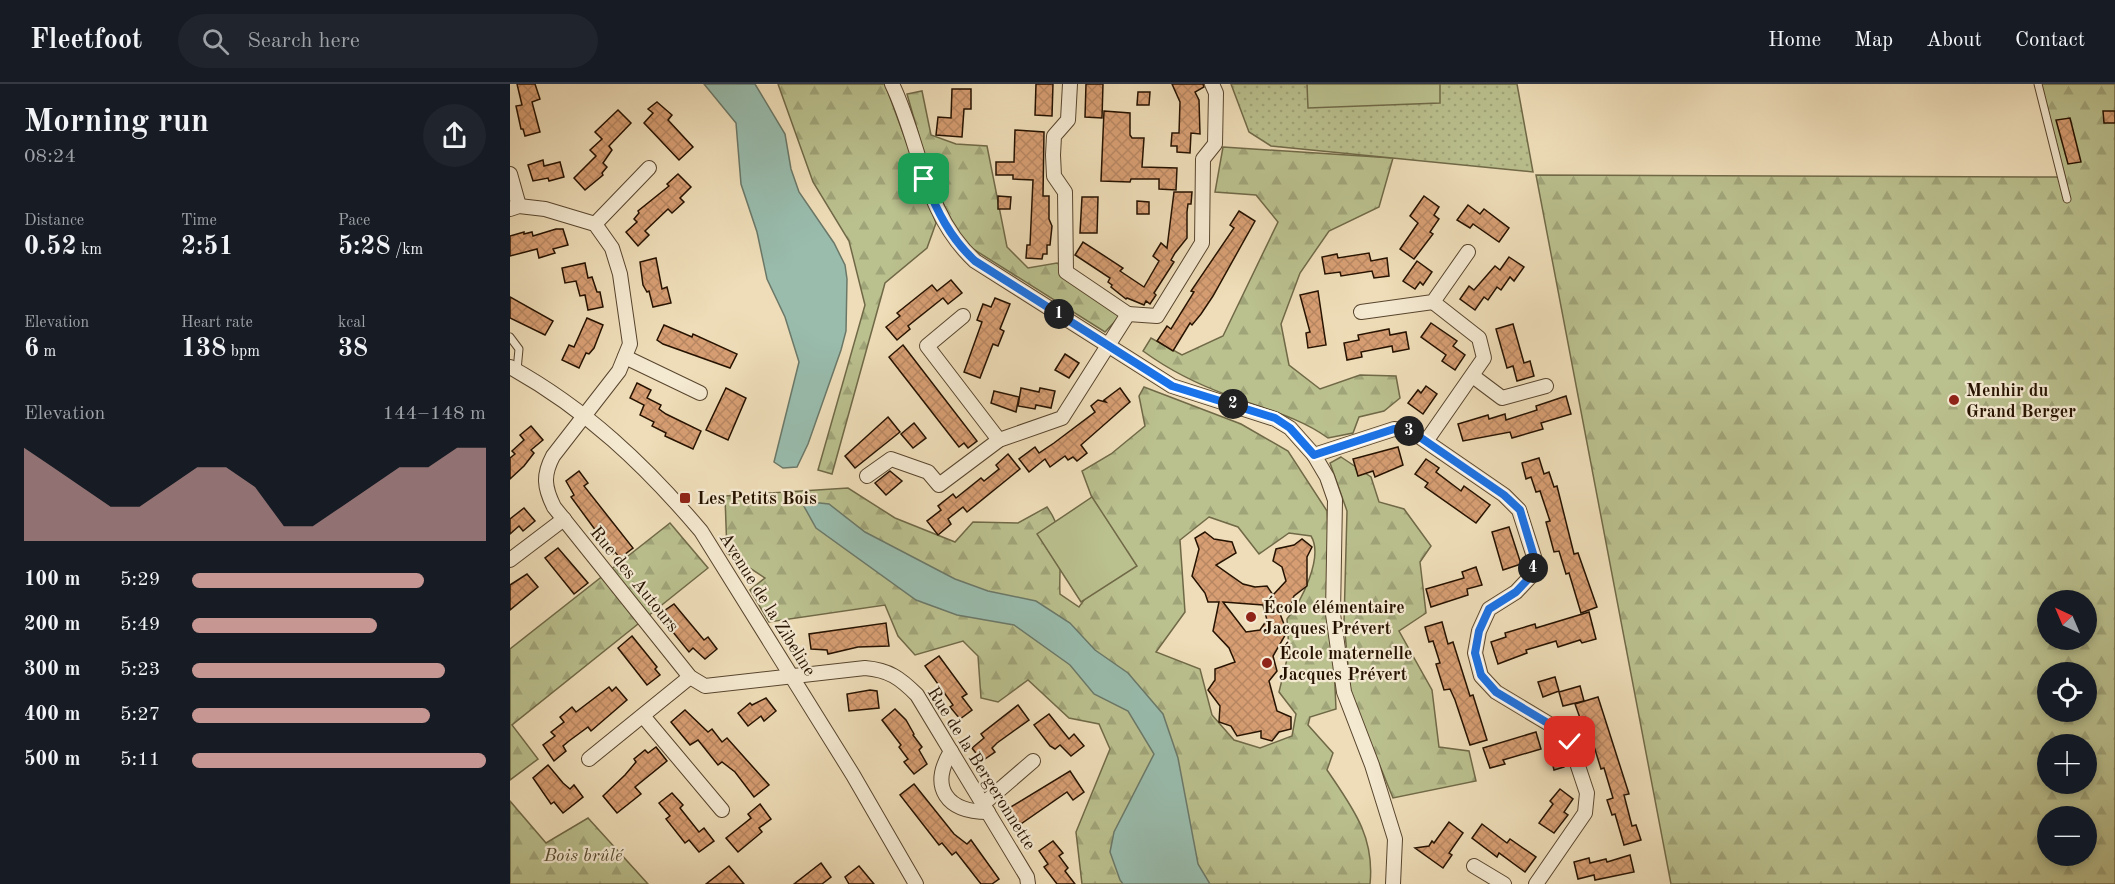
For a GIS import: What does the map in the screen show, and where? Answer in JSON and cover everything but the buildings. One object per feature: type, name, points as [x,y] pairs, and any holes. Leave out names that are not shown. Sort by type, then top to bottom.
[{"type":"street","points":[[892,84],[902,104],[924,179],[937,210],[955,241],[975,261],[1172,386],[1275,418],[1290,428],[1314,455],[1327,477],[1335,500],[1333,614],[1344,692],[1372,765],[1395,839],[1393,884]]},
{"type":"street","points":[[1070,84],[1068,120],[1054,136],[1053,155],[1054,176],[1065,192],[1066,272],[1128,314],[1157,316],[1202,243],[1203,159],[1215,144],[1216,93],[1212,84]]},
{"type":"street","points":[[595,224],[649,168]]},
{"type":"street","points":[[510,174],[515,208],[567,213],[595,224],[612,248],[620,274],[630,344],[625,357],[700,393]]},
{"type":"street","points":[[1433,302],[1468,252]]},
{"type":"street","points":[[1361,312],[1433,302],[1479,338],[1484,358],[1474,377],[1427,440]]},
{"type":"street","points":[[867,476],[891,459],[928,472],[939,485],[999,440],[1062,418],[1128,314]]},
{"type":"street","points":[[963,316],[927,346],[999,440]]},
{"type":"street","name":"Rue des Autours","points":[[625,357],[619,371],[553,456],[546,470],[545,488],[564,519],[690,677]]},
{"type":"street","name":"Avenue de la Zibeline","points":[[513,368],[585,414],[676,502],[701,531],[791,675],[916,884]]},
{"type":"street","points":[[1474,377],[1502,398],[1546,386]]},
{"type":"street","points":[[1314,455],[1394,429],[1411,431],[1427,440],[1520,510],[1535,560],[1532,575],[1489,609],[1479,631],[1475,653],[1481,675],[1496,692],[1556,728],[1570,742],[1587,793],[1585,813],[1536,884]]},
{"type":"street","points":[[510,560],[564,519]]},
{"type":"street","name":"Rue de la Bergeronnette","points":[[791,675],[865,668],[884,670],[900,678],[917,695],[1027,877],[1028,884]]},
{"type":"street","points":[[590,759],[690,677],[705,686],[791,675]]},
{"type":"street","points":[[643,716],[722,810]]},
{"type":"street","points":[[951,751],[942,765],[940,781],[950,802],[967,812],[985,808],[1033,761]]},
{"type":"street","points":[[1474,866],[1504,884]]},
{"type":"lane","points":[[2038,84],[2067,199]]},
{"type":"lane","points":[[510,337],[519,349],[513,368]]},
{"type":"green space","points":[[778,84],[885,84],[936,223],[927,248],[885,283],[832,474],[818,470],[865,305],[849,241],[813,182]]},
{"type":"green space","points":[[1231,84],[1517,84],[1533,172],[1271,146],[1249,132]]},
{"type":"green space","points":[[1307,84],[1440,84],[1440,103],[1308,108]]},
{"type":"green space","points":[[2041,84],[2115,84],[2115,884],[1671,884],[1536,175],[2065,177]]},
{"type":"green space","points":[[922,91],[931,135],[956,144],[987,146],[1007,247],[1028,268],[1057,263],[1120,316],[1105,332],[962,242],[931,178],[907,94]]},
{"type":"green space","points":[[1223,147],[1393,158],[1379,207],[1329,231],[1300,273],[1281,324],[1289,365],[1320,389],[1360,375],[1396,376],[1400,398],[1384,411],[1359,417],[1353,433],[1328,438],[1293,419],[1196,382],[1143,351],[1151,338],[1182,355],[1223,336],[1278,222],[1256,195],[1215,192]]},
{"type":"green space","points":[[1144,387],[1241,424],[1288,451],[1327,511],[1336,709],[1310,717],[1308,725],[1333,753],[1327,770],[1360,823],[1369,851],[1370,884],[1082,884],[1076,832],[1110,749],[1099,724],[1069,718],[1028,680],[998,702],[981,698],[978,656],[963,641],[915,655],[898,636],[885,605],[769,622],[750,590],[765,578],[727,553],[725,496],[848,488],[895,518],[955,542],[973,522],[1018,523],[1047,507],[1054,518],[1060,538],[1060,594],[1079,607],[1100,578],[1104,530],[1082,471],[1111,454],[1145,426],[1139,396]],"holes":[[[1209,517],[1238,527],[1259,554],[1289,533],[1311,536],[1315,555],[1304,591],[1287,619],[1289,651],[1279,692],[1296,714],[1292,736],[1260,748],[1234,740],[1212,715],[1200,669],[1156,652],[1185,612],[1180,540]]]},
{"type":"green space","points":[[1341,457],[1371,477],[1379,502],[1404,509],[1431,546],[1420,562],[1426,613],[1399,631],[1432,690],[1439,747],[1469,751],[1476,781],[1393,798],[1351,695],[1344,623],[1347,511],[1330,463]]},
{"type":"green space","points":[[1092,497],[1137,566],[1081,602],[1037,534]]},
{"type":"green space","points":[[670,523],[708,568],[512,725],[538,759],[510,780],[510,649]]},
{"type":"green space","name":"Bois brûlé","points":[[510,801],[546,843],[588,818],[648,884],[510,884]]},
{"type":"shaded area","points":[[704,84],[755,84],[785,134],[791,169],[799,192],[834,243],[845,265],[846,331],[808,444],[797,467],[783,468],[774,462],[799,362],[785,317],[767,279],[757,232],[741,184],[736,123]]},
{"type":"shaded area","points":[[801,501],[829,504],[865,532],[955,579],[988,591],[1036,601],[1070,623],[1095,650],[1128,673],[1163,714],[1178,758],[1198,864],[1210,884],[1123,884],[1120,880],[1110,852],[1114,832],[1154,754],[1128,711],[1094,694],[1070,665],[1014,625],[957,615],[916,600],[816,528]]},
{"type":"place","name":"Menhir du Grand Berger","points":[[1954,400]]},
{"type":"place","name":"Les Petits Bois","points":[[685,498]]},
{"type":"place","name":"École élémentaire Jacques Prévert","points":[[1251,617]]},
{"type":"place","name":"École maternelle Jacques Prévert","points":[[1267,663]]},
{"type":"route","points":[[924,179],[937,210],[955,241],[975,261],[1172,386],[1275,418],[1290,428],[1314,455],[1394,429],[1411,431],[1504,495],[1520,510],[1535,560],[1532,575],[1516,592],[1489,609],[1479,631],[1475,653],[1481,675],[1496,692],[1556,728],[1570,742]]}]
